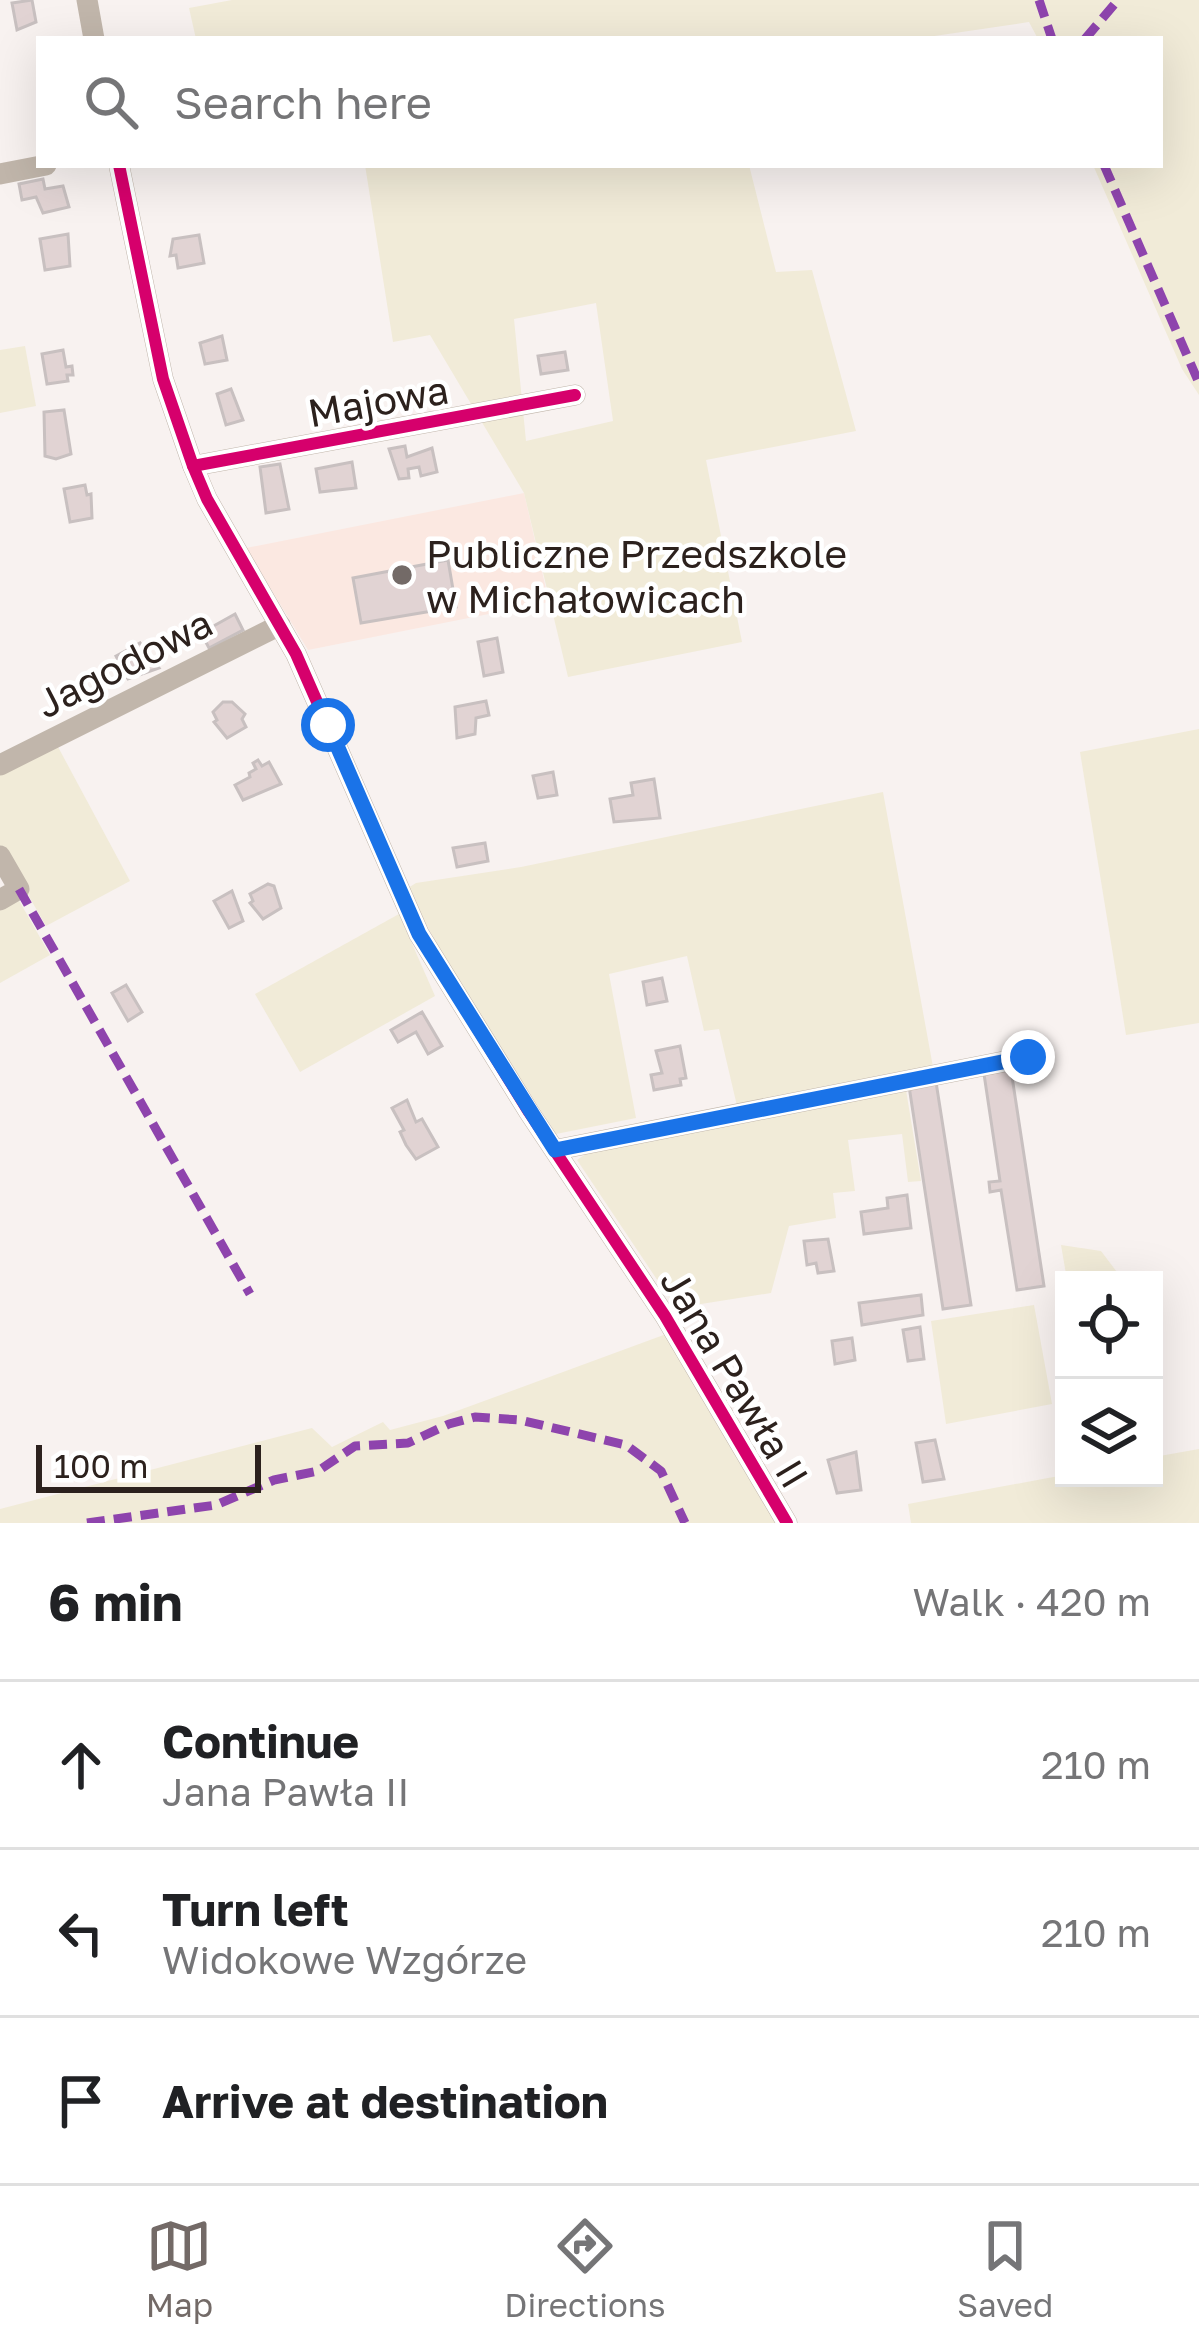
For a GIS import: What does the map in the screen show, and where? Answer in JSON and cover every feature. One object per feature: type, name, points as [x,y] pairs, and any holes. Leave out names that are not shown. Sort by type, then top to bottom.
[{"type":"street","points":[[87,0],[93,36]]},
{"type":"street","points":[[0,174],[36,167]]},
{"type":"street","name":"Jana Pawła II","points":[[120,168],[163,379],[193,466],[280,625],[419,934],[665,1316],[787,1523]]},
{"type":"street","name":"Majowa","points":[[193,466],[575,395]]},
{"type":"street","name":"Jagodowa","points":[[0,766],[280,625]]},
{"type":"street","points":[[0,856],[9,895]]},
{"type":"street","points":[[555,1150],[1028,1057]]},
{"type":"shaded area","points":[[232,0],[1199,0],[1199,395],[1182,369],[1094,168],[1163,168],[1163,36],[1036,36],[1029,22],[934,36],[195,36],[189,8]]},
{"type":"shaded area","points":[[365,168],[750,168],[776,272],[812,270],[856,431],[706,460],[742,642],[568,677],[524,493],[430,335],[393,342]],"holes":[[[596,303],[613,421],[526,441],[514,319]]]},
{"type":"shaded area","points":[[25,346],[36,406],[0,413],[0,350]]},
{"type":"shaded area","name":"Publiczne Przedszkole w Michałowicach","points":[[524,493],[549,602],[308,650],[246,548]]},
{"type":"shaded area","points":[[1199,729],[1199,1023],[1126,1035],[1080,752]]},
{"type":"shaded area","points":[[57,745],[130,881],[46,926],[0,846],[0,774]]},
{"type":"shaded area","points":[[883,792],[933,1067],[737,1106],[719,1029],[704,1031],[687,956],[609,974],[636,1118],[556,1134],[445,961],[408,888],[416,883],[521,867]]},
{"type":"shaded area","points":[[17,897],[50,955],[0,983],[0,907]]},
{"type":"shaded area","points":[[399,914],[435,996],[300,1072],[255,994]]},
{"type":"shaded area","points":[[906,1090],[921,1181],[908,1182],[902,1134],[848,1140],[855,1191],[833,1193],[836,1218],[789,1226],[771,1293],[676,1308],[577,1160],[590,1151]]},
{"type":"shaded area","points":[[1061,1245],[1101,1251],[1116,1271],[1065,1271]]},
{"type":"shaded area","points":[[1034,1305],[1052,1404],[946,1424],[931,1321]]},
{"type":"shaded area","points":[[669,1333],[779,1523],[0,1523],[0,1509],[312,1428],[332,1447],[383,1422],[390,1430],[443,1416]]},
{"type":"shaded area","points":[[1199,1449],[1199,1523],[911,1523],[908,1504],[1055,1477],[1055,1487],[1163,1487],[1163,1455]]},
{"type":"building","points":[[32,0],[36,22],[17,30],[12,3]]},
{"type":"building","points":[[43,179],[45,189],[63,186],[69,207],[43,213],[36,197],[22,200],[19,184]]},
{"type":"building","points":[[68,234],[70,266],[45,270],[40,239]]},
{"type":"building","points":[[199,235],[204,263],[178,268],[176,255],[170,256],[173,239]]},
{"type":"building","points":[[222,336],[227,360],[205,364],[200,343]]},
{"type":"building","points":[[63,350],[73,375],[67,375],[68,381],[47,384],[42,354]]},
{"type":"building","points":[[565,352],[568,370],[541,374],[538,356]]},
{"type":"building","points":[[231,389],[243,420],[226,425],[217,394]]},
{"type":"building","points":[[64,410],[71,454],[56,459],[45,456],[44,412]]},
{"type":"building","points":[[405,446],[407,457],[432,448],[437,472],[421,476],[419,467],[408,469],[409,478],[399,479],[389,449]]},
{"type":"building","points":[[352,462],[356,488],[320,492],[316,469]]},
{"type":"building","points":[[280,464],[289,509],[266,513],[260,467]]},
{"type":"building","points":[[85,485],[87,495],[91,494],[92,518],[70,522],[64,489]]},
{"type":"building","points":[[448,560],[456,607],[361,623],[353,578]]},
{"type":"building","points":[[235,614],[243,630],[209,648],[201,633]]},
{"type":"building","points":[[497,638],[503,672],[484,676],[478,642]]},
{"type":"building","points":[[140,643],[159,668],[128,679],[116,656]]},
{"type":"building","points":[[486,701],[489,715],[476,718],[475,734],[457,738],[455,707]]},
{"type":"building","points":[[223,702],[232,702],[245,714],[246,727],[227,738],[214,722],[213,712]]},
{"type":"building","points":[[258,760],[262,766],[269,762],[281,784],[243,800],[235,785],[250,777]]},
{"type":"building","points":[[553,772],[557,795],[538,798],[533,776]]},
{"type":"building","points":[[654,779],[660,818],[614,822],[610,799],[633,795],[631,783]]},
{"type":"building","points":[[485,843],[488,861],[457,867],[453,848]]},
{"type":"building","points":[[268,884],[274,886],[281,908],[263,919],[250,903],[250,894]]},
{"type":"building","points":[[232,891],[243,921],[229,928],[214,901]]},
{"type":"building","points":[[662,978],[667,1001],[647,1005],[643,982]]},
{"type":"building","points":[[126,985],[142,1012],[128,1021],[112,993]]},
{"type":"building","points":[[422,1012],[442,1046],[428,1054],[416,1032],[398,1042],[391,1030]]},
{"type":"building","points":[[680,1046],[686,1078],[680,1079],[681,1085],[654,1090],[651,1075],[662,1073],[656,1051]]},
{"type":"building","points":[[1011,1070],[1044,1286],[1017,1290],[1001,1190],[990,1192],[989,1182],[1000,1181],[984,1074]]},
{"type":"building","points":[[936,1082],[971,1305],[943,1309],[909,1086]]},
{"type":"building","points":[[407,1100],[416,1122],[422,1119],[438,1147],[416,1159],[392,1108]]},
{"type":"building","points":[[907,1195],[911,1228],[864,1234],[861,1212],[888,1208],[887,1198]]},
{"type":"building","points":[[828,1239],[834,1271],[818,1273],[816,1263],[807,1265],[804,1241]]},
{"type":"building","points":[[921,1295],[923,1315],[862,1325],[859,1303]]},
{"type":"building","points":[[920,1327],[924,1359],[908,1361],[903,1330]]},
{"type":"building","points":[[852,1338],[855,1360],[835,1364],[832,1341]]},
{"type":"building","points":[[935,1440],[944,1479],[923,1482],[916,1443]]},
{"type":"building","points":[[856,1452],[861,1490],[837,1493],[828,1460]]},
{"type":"marked path","points":[[1039,0],[1051,36]]},
{"type":"marked path","points":[[1088,36],[1118,0]]},
{"type":"marked path","points":[[1105,168],[1199,383]]},
{"type":"marked path","points":[[19,889],[250,1294]]},
{"type":"marked path","points":[[87,1523],[216,1505],[274,1480],[318,1471],[355,1446],[408,1443],[475,1417],[520,1420],[626,1445],[661,1471],[685,1523]]},
{"type":"cycle path","points":[[120,168],[163,379],[193,466],[296,654],[419,934],[529,1112],[665,1316],[787,1523]]},
{"type":"cycle path","points":[[193,466],[575,395]]},
{"type":"cycle path","points":[[555,1150],[1027,1057]]},
{"type":"place","name":"Publiczne Przedszkole w Michałowicach","points":[[402,575]]},
{"type":"route","points":[[328,725],[419,934],[555,1150],[1028,1057]]}]
